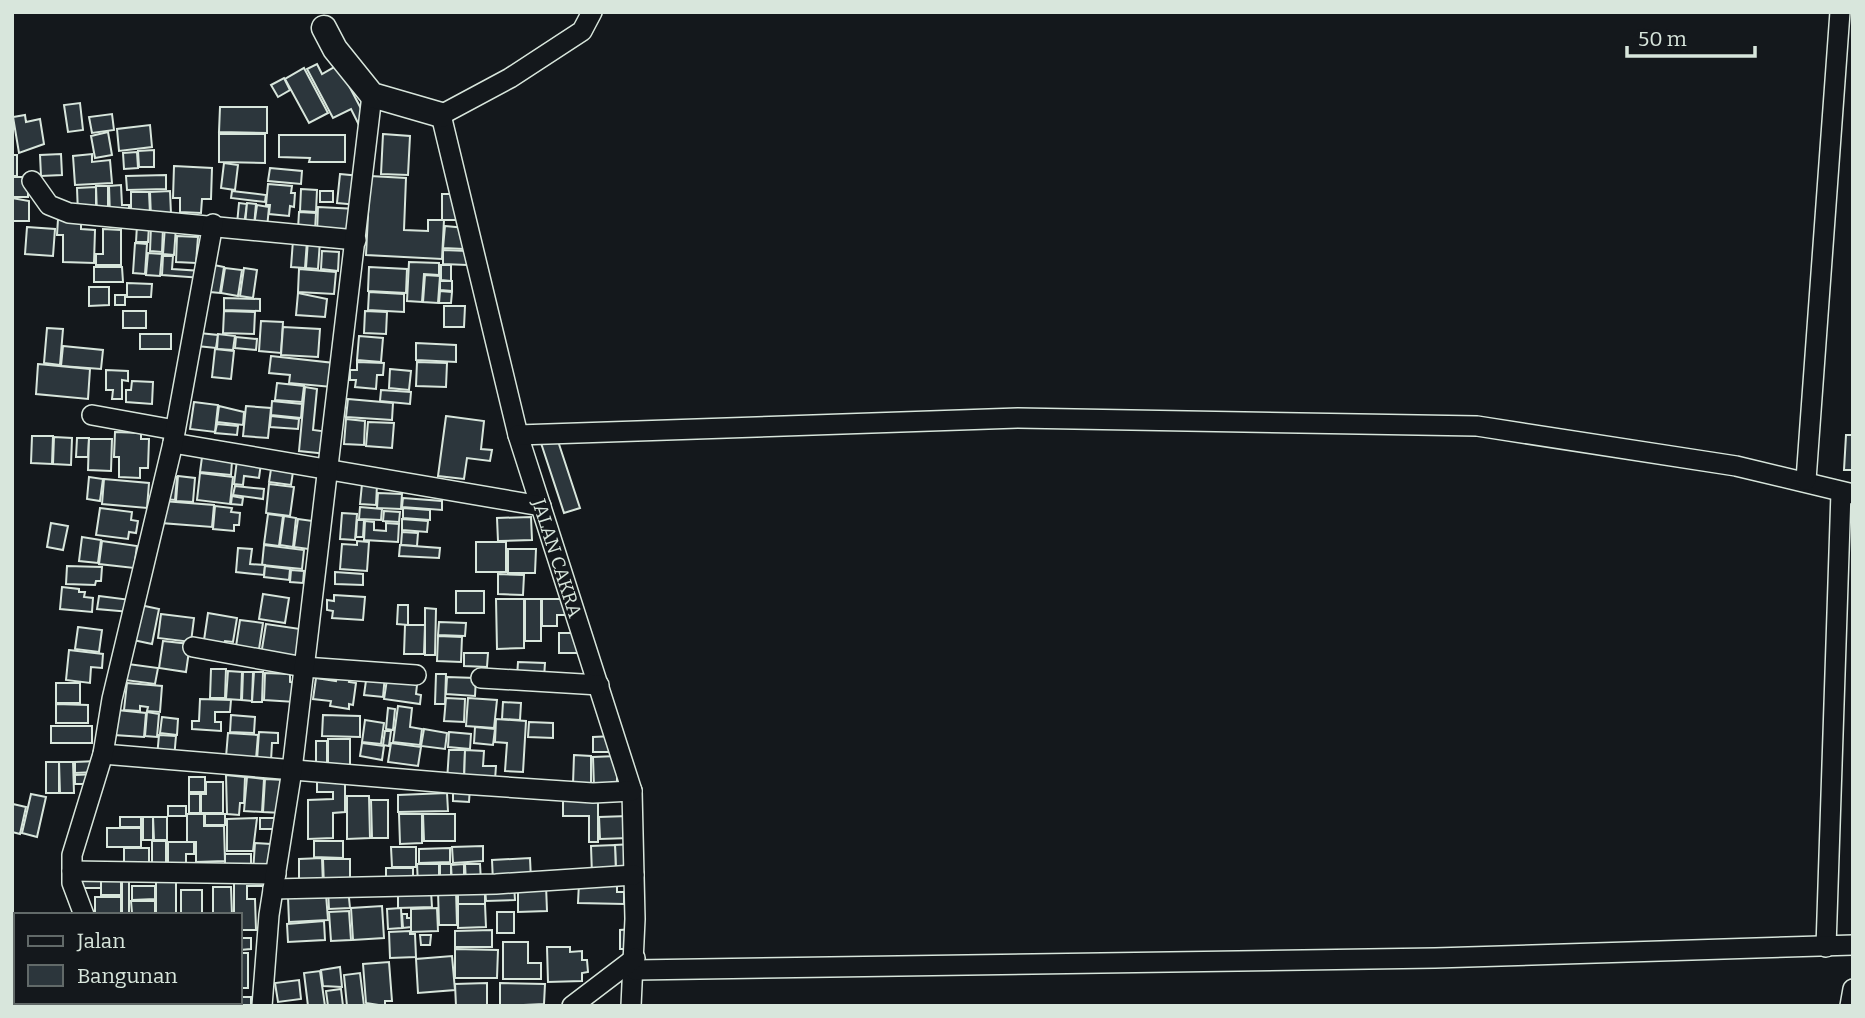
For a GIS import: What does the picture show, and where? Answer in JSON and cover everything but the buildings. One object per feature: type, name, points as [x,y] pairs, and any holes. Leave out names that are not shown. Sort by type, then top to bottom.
[{"type":"main road","points":[[320,20],[335,49],[372,95],[441,115]]},
{"type":"street","points":[[441,115],[510,78],[582,31],[592,12]]},
{"type":"street","points":[[1807,480],[1843,75],[1840,12]]},
{"type":"street","points":[[262,1006],[372,95]]},
{"type":"street","name":"JALAN CAKRA","points":[[441,115],[518,435],[632,791],[635,964],[631,1006]]},
{"type":"street","points":[[32,181],[55,210],[356,240]]},
{"type":"street","points":[[82,913],[72,883],[72,855],[103,754],[112,699],[174,436],[213,225]]},
{"type":"street","points":[[92,415],[327,472],[541,506]]},
{"type":"street","points":[[518,435],[1018,418],[1477,426],[1807,480],[1847,493],[1826,947]]},
{"type":"street","points":[[193,648],[304,667],[416,675]]},
{"type":"street","points":[[481,678],[599,685]]},
{"type":"street","points":[[103,754],[593,793],[632,791]]},
{"type":"street","points":[[72,871],[275,882],[496,884],[634,875]]},
{"type":"street","points":[[572,1006],[635,964],[1435,958],[1853,945]]},
{"type":"street","points":[[1850,1006],[1853,989]]}]
